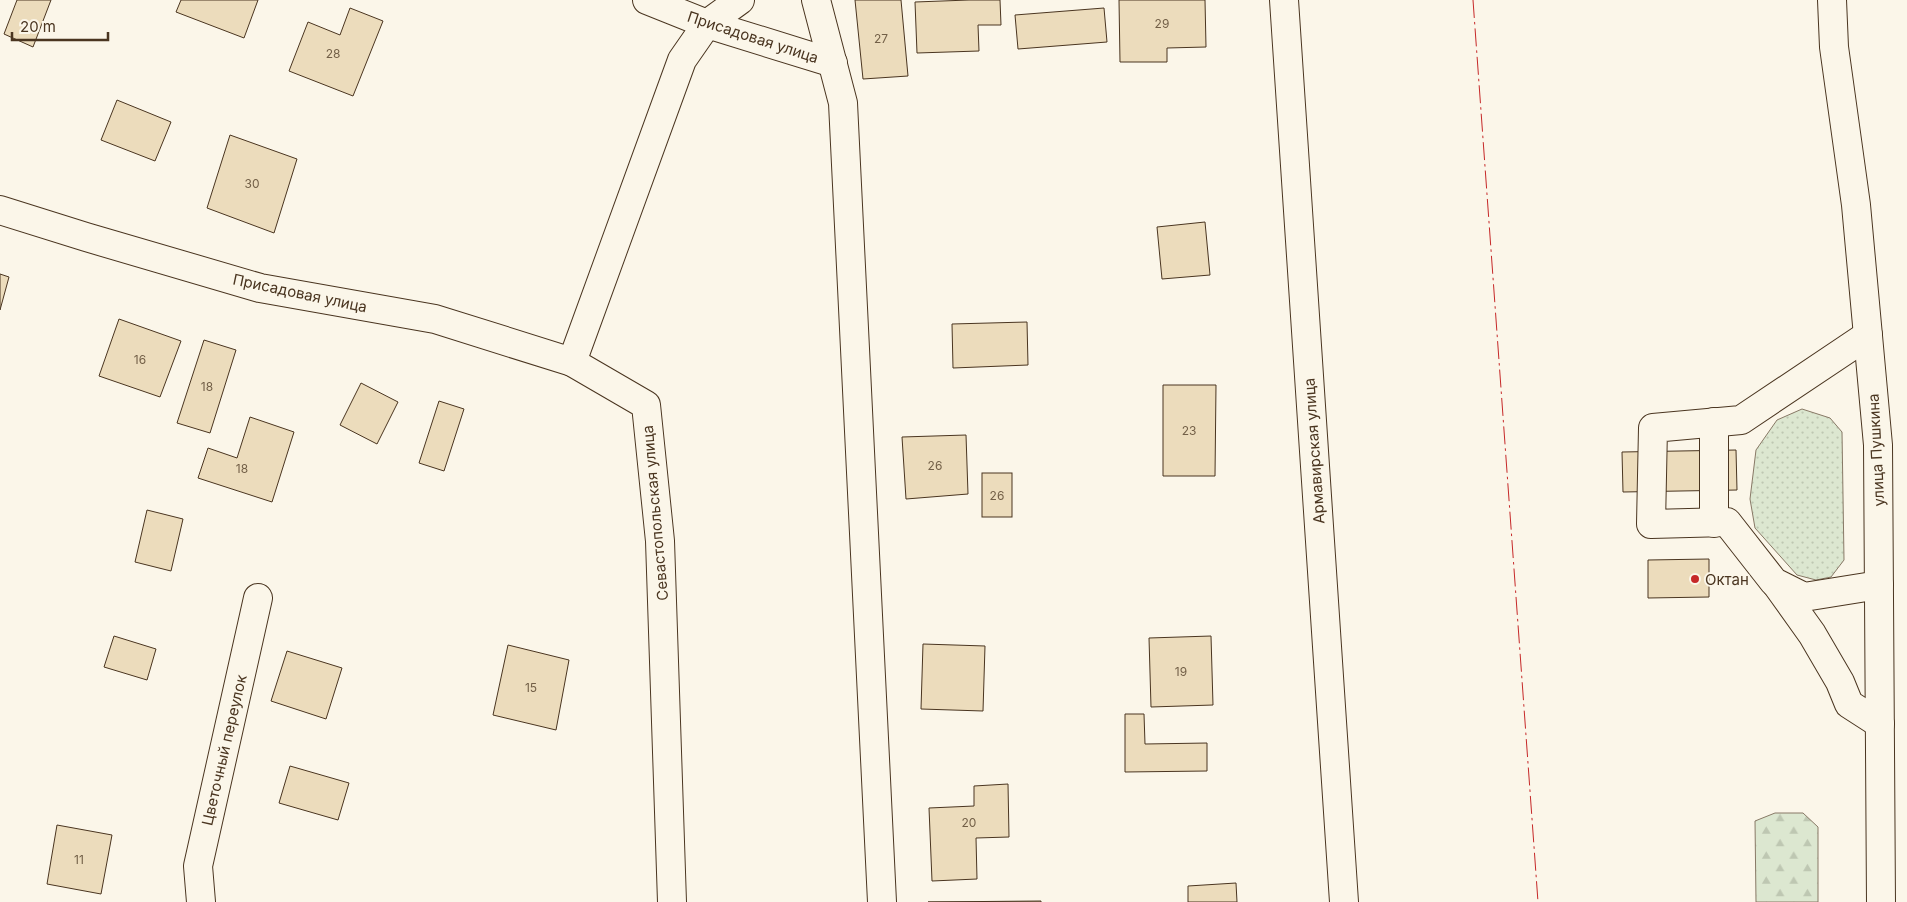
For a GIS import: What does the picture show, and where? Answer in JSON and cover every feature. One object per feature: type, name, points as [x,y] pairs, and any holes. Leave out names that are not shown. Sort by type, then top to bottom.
[{"type":"street","name":"Присадовая улица","points":[[647,0],[707,24],[833,63]]},
{"type":"street","points":[[572,362],[682,60],[707,24],[740,0]]},
{"type":"street","points":[[816,0],[843,103],[882,902]]},
{"type":"street","name":"Армавирская улица","points":[[1284,0],[1344,902]]},
{"type":"street","name":"улица Пушкина","points":[[1832,0],[1834,47],[1856,205],[1878,445],[1881,902]]},
{"type":"street","name":"Присадовая улица","points":[[0,210],[260,288],[435,319],[572,362]]},
{"type":"street","points":[[1868,335],[1741,420],[1653,428],[1651,524],[1727,522],[1812,634],[1840,682],[1849,704],[1880,724]]},
{"type":"street","name":"Севастопольская улица","points":[[572,362],[646,405],[660,541],[672,902]]},
{"type":"street","points":[[1714,422],[1714,523]]},
{"type":"street","points":[[1774,582],[1804,596],[1879,585]]},
{"type":"street","name":"Цветочный переулок","points":[[201,902],[198,866],[258,598]]},
{"type":"green space","points":[[1802,409],[1830,418],[1842,432],[1844,560],[1831,577],[1816,580],[1797,575],[1755,528],[1750,499],[1756,450],[1777,420]]},
{"type":"green space","points":[[1775,813],[1803,813],[1818,827],[1818,902],[1756,902],[1755,821]]},
{"type":"building","points":[[17,0],[51,0],[33,47],[4,34]]},
{"type":"building","points":[[181,0],[258,0],[244,38],[176,12]]},
{"type":"building","points":[[855,0],[901,0],[908,76],[863,79]]},
{"type":"building","points":[[1000,0],[1001,25],[978,25],[979,51],[917,53],[915,2]]},
{"type":"building","points":[[1119,0],[1205,0],[1206,47],[1167,48],[1167,62],[1120,62]]},
{"type":"building","points":[[350,8],[383,21],[353,96],[289,71],[308,22],[340,35]]},
{"type":"building","points":[[1104,8],[1107,42],[1018,49],[1015,15]]},
{"type":"building","points":[[117,100],[171,122],[155,161],[101,140]]},
{"type":"building","points":[[230,135],[297,159],[274,233],[207,208]]},
{"type":"building","points":[[1205,222],[1210,275],[1162,279],[1157,227]]},
{"type":"building","points":[[0,274],[9,277],[0,310]]},
{"type":"building","points":[[119,319],[181,341],[160,397],[99,376]]},
{"type":"building","points":[[1027,322],[1028,365],[953,368],[952,324]]},
{"type":"building","points":[[204,340],[236,350],[210,433],[177,423]]},
{"type":"building","points":[[361,383],[398,402],[377,444],[340,425]]},
{"type":"building","points":[[1163,385],[1216,385],[1215,476],[1163,476]]},
{"type":"building","points":[[439,401],[464,409],[444,471],[419,463]]},
{"type":"building","points":[[250,417],[294,432],[272,502],[198,478],[208,448],[237,458]]},
{"type":"building","points":[[966,435],[968,494],[906,499],[902,437]]},
{"type":"building","points":[[1736,450],[1737,490],[1623,492],[1622,452]]},
{"type":"building","points":[[982,473],[1012,473],[1012,517],[982,517]]},
{"type":"building","points":[[147,510],[183,519],[171,571],[135,562]]},
{"type":"building","points":[[1709,559],[1709,597],[1648,598],[1648,560]]},
{"type":"building","points":[[114,636],[156,649],[147,680],[104,667]]},
{"type":"building","points":[[1211,636],[1213,705],[1151,707],[1149,638]]},
{"type":"building","points":[[923,644],[985,646],[983,711],[921,709]]},
{"type":"building","points":[[508,645],[569,660],[556,730],[493,715]]},
{"type":"building","points":[[287,651],[342,668],[326,719],[271,701]]},
{"type":"building","points":[[1125,714],[1144,714],[1145,744],[1207,743],[1207,771],[1125,772]]},
{"type":"building","points":[[290,766],[349,783],[338,820],[279,803]]},
{"type":"building","points":[[1008,784],[1009,837],[976,838],[977,879],[932,881],[929,808],[974,806],[974,786]]},
{"type":"building","points":[[57,825],[112,835],[101,894],[47,884]]},
{"type":"building","points":[[1236,883],[1237,902],[1188,902],[1188,886]]},
{"type":"building","points":[[1041,901],[1041,902],[928,902]]},
{"type":"power","points":[[1473,0],[1538,902]]},
{"type":"place","name":"Октан","points":[[1695,579]]}]
